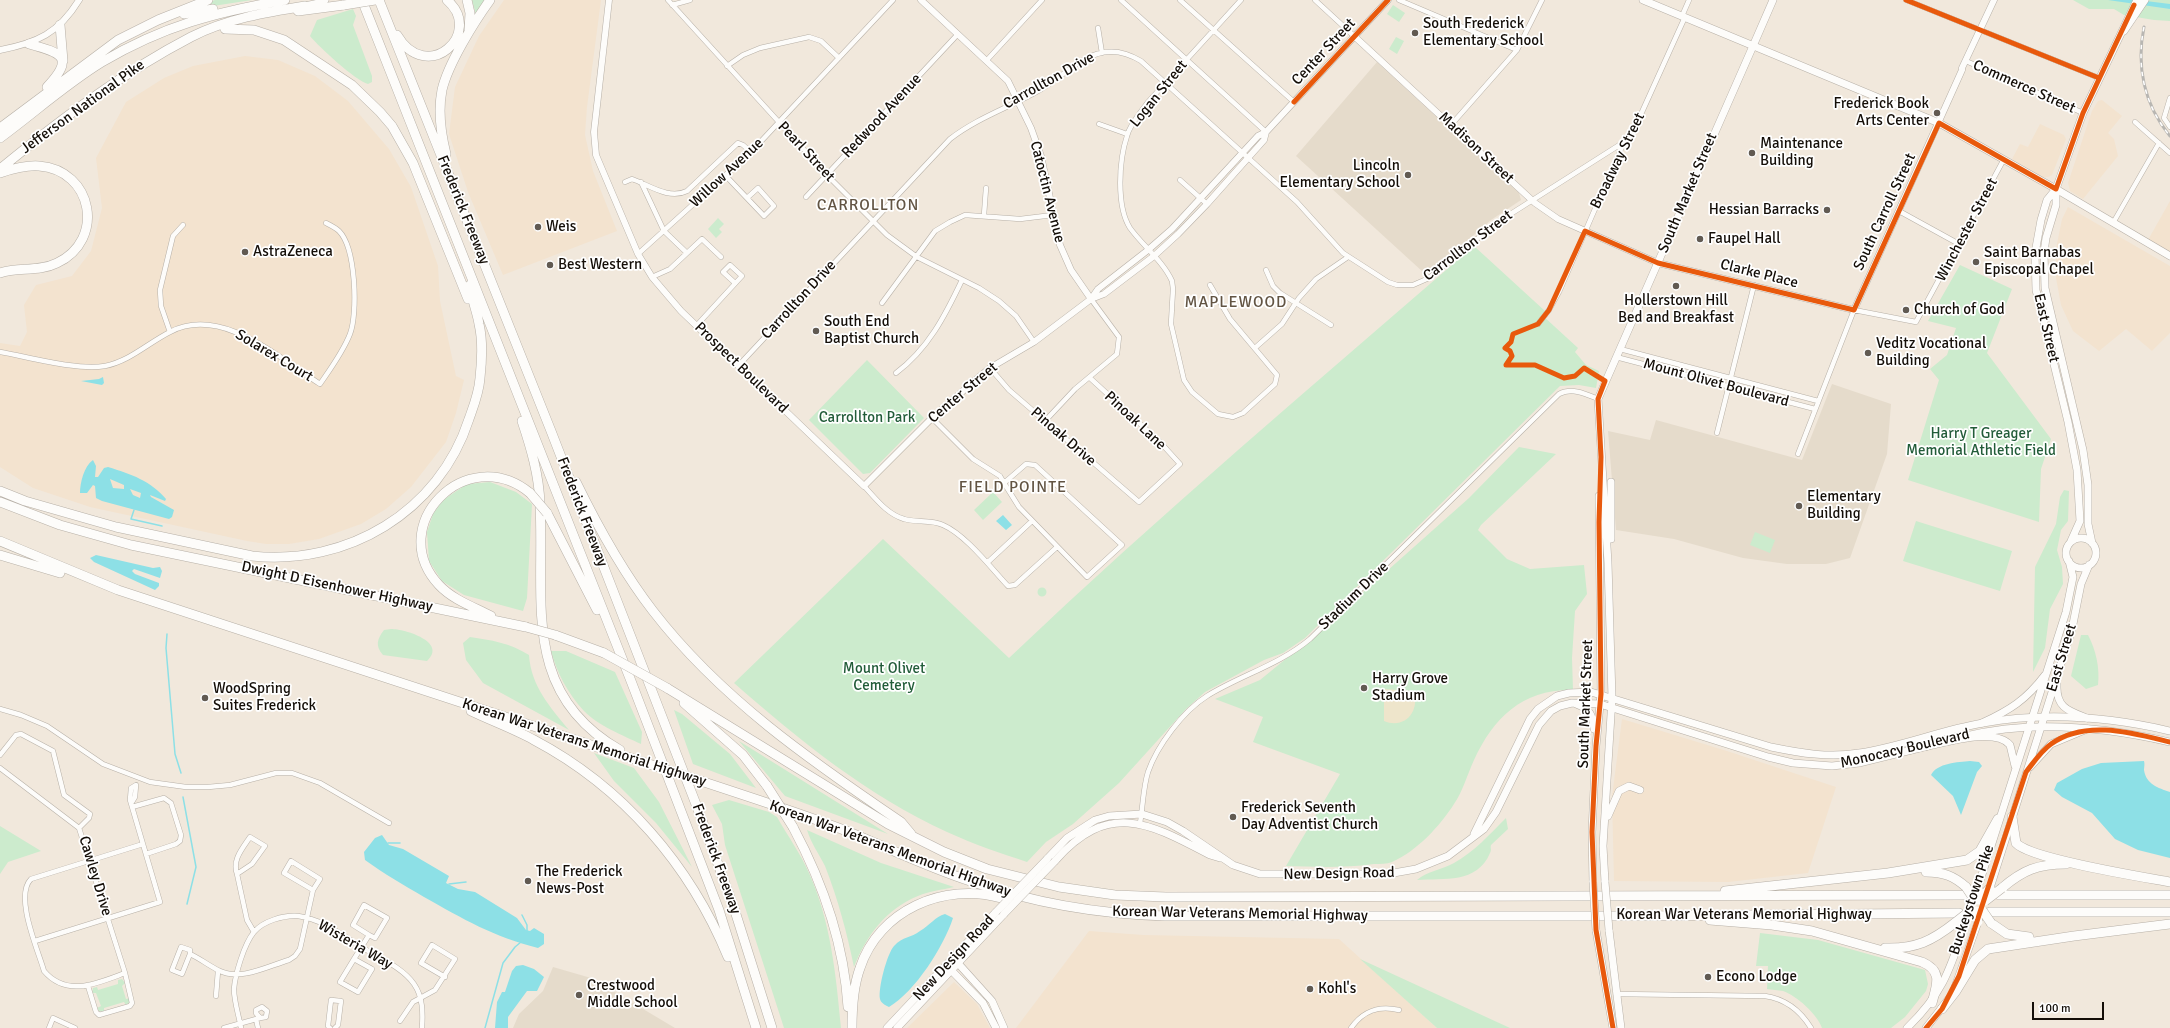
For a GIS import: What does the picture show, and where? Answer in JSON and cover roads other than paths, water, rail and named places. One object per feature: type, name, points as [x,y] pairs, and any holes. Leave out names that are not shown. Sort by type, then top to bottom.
[{"type":"highway","points":[[0,128],[118,40],[158,20],[208,0]]},
{"type":"highway","name":"Jefferson National Pike","points":[[0,138],[76,79],[148,37],[198,18],[254,5],[285,0]]},
{"type":"highway","points":[[292,0],[305,6]]},
{"type":"highway","name":"Frederick Freeway","points":[[362,0],[631,681],[719,910],[751,1012]]},
{"type":"highway","points":[[184,42],[281,14],[375,0]]},
{"type":"highway","name":"Frederick Freeway","points":[[379,0],[551,431],[699,812],[734,908],[772,1028]]},
{"type":"highway","points":[[386,19],[402,43],[410,51],[423,56],[438,55],[453,44],[459,31],[457,13],[447,0]]},
{"type":"highway","points":[[467,0],[470,13],[469,33]]},
{"type":"highway","points":[[456,190],[442,134],[441,102],[445,82],[469,33],[490,0]]},
{"type":"highway","points":[[158,20],[218,8],[254,5]]},
{"type":"highway","name":"Jefferson National Pike","points":[[0,169],[35,140],[121,77],[192,37],[230,22],[275,11],[305,6]]},
{"type":"highway","points":[[29,106],[62,70],[63,64],[60,25]]},
{"type":"highway","points":[[225,29],[254,30],[270,34],[288,42],[352,85],[366,97],[392,126],[414,163],[471,309],[478,342],[477,398]]},
{"type":"highway","points":[[29,44],[56,52],[63,64]]},
{"type":"highway","points":[[0,173],[15,168],[39,166],[61,172],[81,190],[88,211],[82,240],[64,259],[44,268],[3,270]]},
{"type":"highway","points":[[0,491],[25,501],[116,527],[242,554],[281,558],[319,553],[355,543],[382,530],[418,502],[438,478],[454,455],[463,437],[477,398],[480,378],[480,325],[470,287],[470,272]]},
{"type":"highway","points":[[488,321],[527,436],[536,473],[540,503],[542,634],[544,650],[552,676],[565,702],[583,724],[618,750],[649,764]]},
{"type":"highway","points":[[551,431],[611,549],[639,591],[670,631],[712,677],[747,709],[807,757],[901,822],[916,839]]},
{"type":"highway","points":[[501,622],[450,594],[436,581],[426,564],[422,551],[424,524],[428,512],[440,496],[450,487],[468,479],[481,476],[501,478],[514,482],[530,493],[548,513],[608,631],[631,681]]},
{"type":"highway","points":[[0,496],[60,525]]},
{"type":"highway","name":"Dwight D Eisenhower Highway","points":[[0,502],[60,525],[131,545],[526,627],[555,635],[604,653],[667,688]]},
{"type":"highway","points":[[0,541],[118,590]]},
{"type":"highway","points":[[0,555],[118,590],[436,695],[511,728],[557,753],[596,779],[632,811],[671,855],[700,899],[724,947],[751,1012],[756,1028]]},
{"type":"highway","points":[[667,688],[743,755],[767,786],[793,827],[812,863],[831,916],[843,965],[851,1028]]},
{"type":"highway","name":"Korean War Veterans Memorial Highway","points":[[667,688],[916,839],[995,871],[1059,887],[1115,895],[1166,897],[1671,896],[1965,891]]},
{"type":"highway","name":"Korean War Veterans Memorial Highway","points":[[436,695],[822,822],[939,870],[1000,892],[1055,905],[1094,911],[1141,915],[1642,916],[1959,913]]},
{"type":"highway","points":[[2012,817],[2013,835],[2016,842],[2020,848],[2027,851],[2078,864],[2170,882]]},
{"type":"highway","points":[[1671,896],[1888,873],[1967,860],[1980,850],[1998,819]]},
{"type":"highway","points":[[1868,946],[1892,948],[1912,947],[1935,939],[1961,922],[1979,906],[2000,892],[2028,869],[2044,865],[2078,864]]},
{"type":"highway","points":[[1888,873],[1938,872],[1953,876],[1979,906],[1991,923],[2001,931],[2013,936],[2074,936]]},
{"type":"highway","points":[[1978,887],[1978,922]]},
{"type":"highway","points":[[1979,906],[1990,888]]},
{"type":"highway","points":[[2000,892],[2170,895]]},
{"type":"highway","points":[[851,1028],[856,982],[860,967],[871,944],[888,924],[900,914],[925,901],[954,894],[980,893],[1054,909],[1088,913],[1141,915]]},
{"type":"highway","points":[[1979,906],[2170,912]]},
{"type":"highway","points":[[1642,916],[1772,924],[1812,931],[1922,962],[1933,968],[1937,975],[1932,1003]]},
{"type":"highway","points":[[1942,1009],[1956,991],[1969,967],[1980,953],[1995,947],[2170,924]]},
{"type":"main road","points":[[305,6],[323,2],[325,0]]},
{"type":"main road","points":[[1643,0],[1938,123],[2004,159],[2170,256]]},
{"type":"main road","name":"South Market Street","points":[[1621,1028],[1609,930],[1603,846],[1612,698],[1608,563],[1598,399],[1772,0]]},
{"type":"main road","points":[[2056,189],[2083,113],[2099,78],[2139,3]]},
{"type":"main road","name":"East Street","points":[[2056,189],[2047,200],[2041,220],[2035,253],[2035,272],[2040,310],[2068,422],[2077,470],[2080,521],[2071,541]]},
{"type":"main road","name":"East Street","points":[[2056,189],[2056,205],[2046,238],[2044,252],[2044,288],[2083,450],[2088,485],[2088,524],[2092,543]]},
{"type":"main road","name":"South Market Street","points":[[1601,458],[1598,522],[1601,694],[1596,746],[1592,832],[1593,882],[1596,930],[1613,1028]]},
{"type":"main road","points":[[1608,563],[1611,540],[1610,482]]},
{"type":"main road","points":[[2080,538],[2092,543],[2096,551],[2095,556],[2088,565],[2080,567],[2069,561],[2066,552],[2071,541],[2080,538]]},
{"type":"main road","name":"East Street","points":[[2032,718],[2066,612],[2073,577],[2069,561]]},
{"type":"main road","name":"East Street","points":[[2040,728],[2072,629],[2083,578],[2088,565]]},
{"type":"main road","points":[[1982,723],[2005,712],[2026,698],[2048,670]]},
{"type":"main road","points":[[2058,674],[2056,695],[2061,705],[2067,710],[2087,718]]},
{"type":"main road","name":"New Design Road","points":[[1474,835],[1525,728],[1538,709],[1557,696],[1569,693],[1592,692],[1601,694]]},
{"type":"main road","name":"Monocacy Boulevard","points":[[1601,694],[1742,739],[1795,752],[1833,755],[1858,754],[1982,723],[2032,718],[2087,718],[2134,723],[2170,731]]},
{"type":"main road","points":[[1572,703],[1591,712],[1596,746]]},
{"type":"main road","name":"New Design Road","points":[[897,1028],[952,970],[955,961],[996,912],[1051,860],[1068,846],[1090,832],[1116,824],[1140,823],[1167,833],[1241,869],[1267,875],[1388,874],[1416,869],[1437,862],[1484,829],[1496,812],[1517,766],[1544,717],[1560,706],[1572,703],[1600,704]]},
{"type":"main road","name":"Monocacy Boulevard","points":[[1600,704],[1768,757],[1793,763],[1818,766],[1859,763],[1986,731],[2005,728],[2087,729],[2130,734],[2170,742]]},
{"type":"main road","name":"Buckeystown Pike","points":[[1978,887],[1998,819],[2032,718]]},
{"type":"main road","name":"Buckeystown Pike","points":[[1990,888],[2040,728]]},
{"type":"main road","points":[[2026,772],[2051,744],[2087,729]]},
{"type":"main road","points":[[1924,747],[1980,737],[1996,736],[2002,738],[2010,745],[2014,756],[2015,771]]},
{"type":"main road","points":[[1718,742],[1725,738],[1742,739]]},
{"type":"main road","points":[[1603,846],[1608,813],[1619,791],[1629,786],[1640,790]]},
{"type":"main road","name":"New Design Road","points":[[887,1028],[946,965],[955,961],[1004,914],[1051,860],[1067,838],[1095,820],[1109,816],[1142,814],[1167,822],[1213,850],[1220,858]]},
{"type":"main road","name":"Buckeystown Pike","points":[[1907,1028],[1932,1003],[1951,968],[1961,922]]},
{"type":"main road","name":"Buckeystown Pike","points":[[1926,1028],[1942,1009],[1959,976],[1978,922]]},
{"type":"main road","points":[[955,961],[992,1001],[1004,1028]]},
{"type":"main road","points":[[946,965],[988,1009],[996,1028]]},
{"type":"street","points":[[0,50],[29,44],[60,25],[79,0]]},
{"type":"street","name":"Prospect Boulevard","points":[[609,0],[594,132],[596,155],[638,254],[652,277],[681,311],[864,486],[888,512],[904,520],[935,522],[943,525],[988,562],[1008,586],[1012,587],[1057,546]]},
{"type":"street","name":"Pearl Street","points":[[668,0],[827,175],[887,235],[917,257],[1000,301],[1016,316],[1034,342]]},
{"type":"street","points":[[672,5],[690,0]]},
{"type":"street","name":"Willow Avenue","points":[[638,254],[751,152],[893,0]]},
{"type":"street","name":"Catoctin Avenue","points":[[921,0],[1008,81],[1018,100],[1041,156],[1056,234],[1064,257],[1091,299]]},
{"type":"street","points":[[987,60],[1042,0]]},
{"type":"street","points":[[1121,0],[1266,132]]},
{"type":"street","points":[[1180,0],[1294,102]]},
{"type":"street","name":"Logan Street","points":[[1210,285],[1230,319],[1276,371],[1277,382],[1240,415],[1230,417],[1218,414],[1192,392],[1184,380],[1170,324],[1173,285],[1168,273],[1130,227],[1121,205],[1120,185],[1127,134],[1145,106],[1241,0]]},
{"type":"street","name":"Madison Street","points":[[1315,0],[1531,199],[1554,216],[1658,263]]},
{"type":"street","points":[[1399,0],[1517,50]]},
{"type":"street","points":[[1451,125],[1517,50],[1542,0]]},
{"type":"street","name":"Broadway Street","points":[[1538,324],[1549,310],[1558,292],[1624,142],[1637,123],[1684,17],[1689,0]]},
{"type":"street","points":[[1906,0],[2099,78]]},
{"type":"street","name":"South Carroll Street","points":[[1798,454],[1854,310],[1994,0]]},
{"type":"street","name":"Center Street","points":[[1091,299],[1098,289],[1172,229],[1258,136],[1266,132],[1385,1]]},
{"type":"street","points":[[1098,28],[1102,53]]},
{"type":"street","name":"Redwood Avenue","points":[[806,197],[958,34]]},
{"type":"street","points":[[727,66],[743,55],[760,48],[809,37],[821,41],[839,58]]},
{"type":"street","name":"Carrollton Drive","points":[[739,365],[950,139],[972,123],[1037,92],[1084,60],[1102,53],[1116,52],[1133,57],[1166,84],[1307,212],[1334,245],[1348,257],[1388,282],[1402,286]]},
{"type":"street","name":"Commerce Street","points":[[1966,61],[2083,113]]},
{"type":"street","points":[[2170,99],[2164,118],[2170,127]]},
{"type":"street","points":[[2135,122],[2170,153]]},
{"type":"street","points":[[1099,124],[1127,134]]},
{"type":"street","name":"Center Street","points":[[864,486],[932,418],[990,368],[1034,342],[1091,299],[1104,294],[1154,256],[1207,204],[1264,140],[1266,132]]},
{"type":"street","name":"Carrollton Street","points":[[1402,286],[1423,282],[1439,272],[1485,231],[1531,199],[1624,142]]},
{"type":"street","points":[[625,182],[632,179],[662,192],[680,194],[687,191],[738,143],[743,145],[751,152]]},
{"type":"street","points":[[2113,223],[2159,143]]},
{"type":"street","name":"Winchester Street","points":[[1916,322],[2004,159]]},
{"type":"street","points":[[725,175],[764,216],[774,206],[758,188],[747,198]]},
{"type":"street","points":[[1180,180],[1207,204]]},
{"type":"street","points":[[640,182],[664,231],[687,253]]},
{"type":"street","points":[[984,215],[986,188]]},
{"type":"street","points":[[1899,211],[1959,244]]},
{"type":"street","points":[[882,303],[935,231],[950,222],[965,215],[984,215],[1020,219],[1053,215]]},
{"type":"street","name":"Solarex Court","points":[[0,352],[80,366],[105,366],[128,358],[170,332],[191,326],[215,326],[225,328],[255,342],[320,384],[345,346],[350,333],[355,307],[353,276],[345,242],[339,231],[326,223]]},
{"type":"street","points":[[170,332],[161,306],[160,290],[173,236],[183,225]]},
{"type":"street","points":[[652,277],[670,269],[702,239],[721,257]]},
{"type":"street","points":[[1256,347],[1277,330],[1295,304],[1316,279],[1348,257]]},
{"type":"street","name":"Clarke Place","points":[[1658,263],[1854,310],[1916,322]]},
{"type":"street","points":[[1266,270],[1273,286],[1295,304],[1331,325]]},
{"type":"street","points":[[896,373],[909,363],[942,322],[962,280]]},
{"type":"street","points":[[697,325],[735,283]]},
{"type":"street","points":[[1717,433],[1754,285]]},
{"type":"street","points":[[1045,421],[1075,389],[1117,354],[1119,337],[1091,299]]},
{"type":"street","name":"Mount Olivet Boulevard","points":[[1620,349],[1818,401]]},
{"type":"street","name":"Mount Olivet Boulevard","points":[[1616,357],[1815,409]]},
{"type":"street","name":"Pinoak Drive","points":[[990,368],[1009,390],[1139,502]]},
{"type":"street","name":"Pinoak Lane","points":[[1090,378],[1160,442],[1180,464],[1139,502]]},
{"type":"street","name":"Stadium Drive","points":[[1140,823],[1147,777],[1157,750],[1170,732],[1195,705],[1215,691],[1290,655],[1310,639],[1555,396],[1565,391],[1573,391],[1590,395],[1598,399]]},
{"type":"street","points":[[932,418],[973,458],[995,472],[1004,483],[1018,507],[1087,577],[1122,546],[1035,465],[1026,464],[1004,483]]},
{"type":"street","points":[[988,562],[1032,521]]},
{"type":"street","points":[[0,710],[21,715],[47,726],[103,764],[138,778],[168,785],[208,787],[230,785],[276,773],[294,774],[320,783],[389,823]]},
{"type":"street","points":[[0,755],[16,735],[21,734],[53,751],[64,795],[90,814],[89,818],[79,828]]},
{"type":"street","name":"Cawley Drive","points":[[0,768],[79,828],[133,1000],[130,1006],[99,1015],[96,1012],[88,986]]},
{"type":"street","points":[[35,941],[160,902],[132,804],[135,797],[138,778]]},
{"type":"street","points":[[132,804],[167,798],[171,803],[181,835],[180,841],[176,844],[146,854]]},
{"type":"street","points":[[237,874],[252,864],[265,846],[250,837],[234,866],[247,920],[254,932],[246,948],[237,974],[234,995],[241,1026]]},
{"type":"street","points":[[125,973],[88,986],[70,987],[48,975],[44,971],[24,904],[29,881],[89,860],[143,844]]},
{"type":"street","points":[[190,954],[182,974],[172,970],[181,947],[190,950],[190,954],[202,959],[218,971],[237,974],[245,974],[295,956],[300,949],[313,890],[320,879],[291,861],[284,873],[313,890]]},
{"type":"street","points":[[364,905],[387,918],[375,938],[369,935],[353,925],[364,905]]},
{"type":"street","name":"Wisteria Way","points":[[254,932],[266,924],[282,917],[290,916],[307,918],[323,924],[408,976],[421,998],[423,1010],[422,1028]]},
{"type":"street","points":[[354,958],[372,969],[358,992],[340,982],[354,958],[369,935]]},
{"type":"street","points":[[400,1020],[409,1006],[435,990],[444,977],[455,959],[432,945],[421,963],[444,977]]},
{"type":"street","points":[[216,996],[218,971]]},
{"type":"street","points":[[1616,994],[1765,996],[1776,998],[1793,1006],[1800,1012],[1811,1028]]},
{"type":"street","points":[[330,1028],[328,1026],[331,1000],[335,999],[340,1001],[338,1025],[335,1028]]},
{"type":"street","points":[[1351,1028],[1358,1019],[1378,1008],[1398,1010]]},
{"type":"street","points":[[49,1028],[53,1018],[75,1028]]},
{"type":"street","points":[[224,1028],[241,1026],[258,1019],[258,1028]]},
{"type":"water","points":[[2108,0],[2138,0],[2170,4],[2170,9]]},
{"type":"water","points":[[103,377],[104,383],[102,385],[81,381],[99,379]]},
{"type":"water","points":[[93,460],[96,466],[95,477],[98,477],[104,468],[108,467],[133,475],[154,487],[166,499],[165,501],[150,495],[151,497],[174,510],[172,517],[169,519],[102,501],[96,498],[95,486],[93,485],[87,493],[80,493],[83,475]],"holes":[[[110,479],[124,485],[124,489],[113,488]],[[130,489],[141,493],[140,498],[133,495]]]},
{"type":"water","points":[[1003,515],[1012,525],[1006,530],[996,521]]},
{"type":"water","points":[[96,555],[153,568],[160,567],[162,571],[160,578],[134,569],[132,571],[135,574],[159,583],[159,586],[155,590],[94,562],[90,558]]},
{"type":"water","points":[[1970,761],[1979,762],[1982,766],[1977,772],[1961,815],[1953,796],[1931,775],[1938,768],[1943,766]]},
{"type":"water","points":[[2144,761],[2144,770],[2147,779],[2153,785],[2170,792],[2170,858],[2138,850],[2115,839],[2092,813],[2062,797],[2054,790],[2057,783],[2082,769],[2101,763]]},
{"type":"water","points":[[382,835],[389,845],[403,849],[449,876],[446,883],[458,889],[475,892],[517,918],[526,930],[530,931],[534,928],[544,934],[544,944],[538,948],[522,944],[479,927],[452,913],[379,870],[365,860],[364,852],[375,838]]},
{"type":"water","points":[[945,914],[953,918],[936,955],[909,991],[889,1007],[885,1005],[880,999],[880,987],[891,950],[901,940],[924,929],[938,917]]},
{"type":"water","points":[[523,965],[534,969],[544,977],[537,991],[527,991],[508,1017],[508,1028],[495,1028],[497,1002],[502,992],[505,992],[512,971],[516,966]]},
{"type":"waterway","points":[[134,510],[131,519],[162,526]]},
{"type":"waterway","points":[[167,634],[166,648],[175,754],[181,773]]},
{"type":"waterway","points":[[183,797],[196,867],[187,904]]},
{"type":"waterway","points":[[388,843],[400,843]]},
{"type":"waterway","points":[[449,884],[466,882]]},
{"type":"waterway","points":[[522,915],[527,925],[527,932]]},
{"type":"waterway","points":[[485,1028],[503,963],[515,947],[521,942]]},
{"type":"railway","points":[[2144,27],[2141,56],[2144,84],[2154,111],[2170,136]]},
{"type":"place","name":"South Frederick Elementary School","points":[[1415,33]]},
{"type":"place","name":"Frederick Book Arts Center","points":[[1937,113]]},
{"type":"place","name":"Maintenance Building","points":[[1752,153]]},
{"type":"place","name":"Lincoln Elementary School","points":[[1408,175]]},
{"type":"place","name":"Hessian Barracks","points":[[1827,210]]},
{"type":"place","name":"Weis","points":[[538,227]]},
{"type":"place","name":"Faupel Hall","points":[[1700,239]]},
{"type":"place","name":"AstraZeneca","points":[[245,252]]},
{"type":"place","name":"Saint Barnabas Episcopal Chapel","points":[[1976,262]]},
{"type":"place","name":"Best Western","points":[[550,265]]},
{"type":"place","name":"Hollerstown Hill Bed and Breakfast","points":[[1676,286]]},
{"type":"place","name":"Church of God","points":[[1906,310]]},
{"type":"place","name":"South End Baptist Church","points":[[816,331]]},
{"type":"place","name":"Veditz Vocational Building","points":[[1868,353]]},
{"type":"place","name":"Elementary Building","points":[[1799,506]]},
{"type":"place","name":"Harry Grove Stadium","points":[[1364,688]]},
{"type":"place","name":"WoodSpring Suites Frederick","points":[[205,698]]},
{"type":"place","name":"Frederick Seventh Day Adventist Church","points":[[1233,817]]},
{"type":"place","name":"The Frederick News-Post","points":[[528,881]]},
{"type":"place","name":"Econo Lodge","points":[[1708,977]]},
{"type":"place","name":"Kohl's","points":[[1310,989]]},
{"type":"place","name":"Crestwood Middle School","points":[[579,995]]},
{"type":"district","name":"CARROLLTON","points":[[868,206]]},
{"type":"district","name":"MAPLEWOOD","points":[[1236,303]]},
{"type":"district","name":"FIELD POINTE","points":[[1013,488]]},
{"type":"park label","name":"Carrollton Park","points":[[867,418]]},
{"type":"park label","name":"Harry T Greager Memorial Athletic Field","points":[[1981,442]]},
{"type":"park label","name":"Mount Olivet Cemetery","points":[[884,678]]}]
